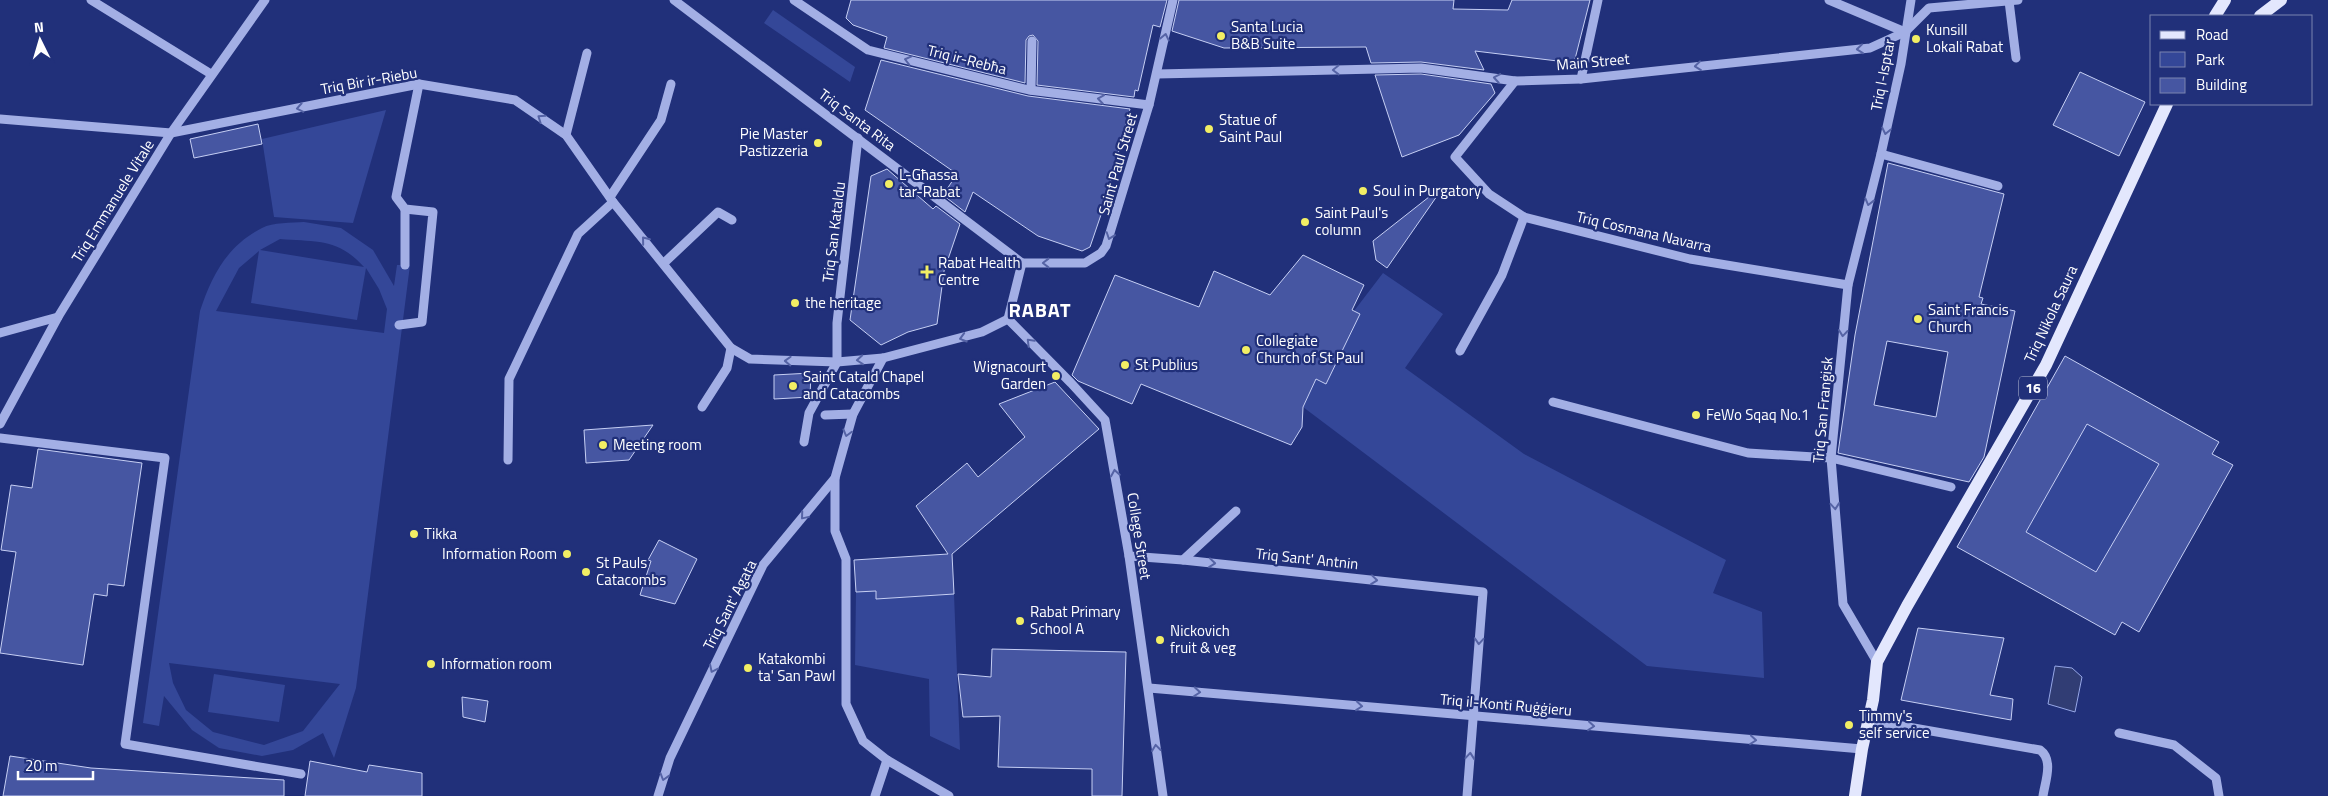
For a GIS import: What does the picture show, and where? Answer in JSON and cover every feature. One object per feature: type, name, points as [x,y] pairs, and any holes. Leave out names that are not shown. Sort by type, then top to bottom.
[{"type":"main road","points":[[2216,15],[2224,0]]},
{"type":"main road","points":[[2261,15],[2281,0]]},
{"type":"main road","name":"Triq Nikola Saura","points":[[1877,662],[1911,598],[2046,365],[2167,105]]},
{"type":"main road","name":"16","points":[[1854,796],[1877,662]]},
{"type":"street","points":[[91,0],[212,74]]},
{"type":"street","name":"Triq Emmanuele Vitale","points":[[0,424],[58,317],[171,133],[265,0]]},
{"type":"street","name":"Triq Santa Rita","points":[[674,0],[1022,263]]},
{"type":"street","name":"Triq ir-Rebħa","points":[[794,0],[868,50],[1031,90],[1149,105]]},
{"type":"street","name":"Saint Paul Street","points":[[1022,263],[1085,263],[1101,253],[1110,237],[1149,105],[1173,0]]},
{"type":"street","points":[[1581,78],[1598,0]]},
{"type":"street","points":[[1829,0],[1905,32]]},
{"type":"street","name":"Triq l-Isptar","points":[[1881,154],[1901,64],[1911,0]]},
{"type":"street","points":[[2014,0],[2016,58]]},
{"type":"street","name":"Main Street","points":[[1157,74],[1421,68],[1515,81],[1581,78],[1870,48],[1905,32],[1929,8],[2014,0]]},
{"type":"street","points":[[1031,90],[1032,41]]},
{"type":"street","points":[[566,136],[587,53]]},
{"type":"street","name":"Triq Cosmana Navarra","points":[[1515,81],[1455,157],[1489,194],[1524,217],[1690,259],[1848,285]]},
{"type":"street","points":[[405,265],[405,209],[396,197],[419,84]]},
{"type":"street","name":"Triq Bir ir-Riebu","points":[[0,119],[171,133],[419,84],[515,100],[566,136],[611,199],[732,348],[750,359],[837,362]]},
{"type":"street","points":[[508,460],[509,379],[578,234],[611,199],[661,120],[671,84]]},
{"type":"street","name":"Triq San Kataldu","points":[[837,362],[837,323],[858,138]]},
{"type":"street","points":[[1881,154],[1998,186]]},
{"type":"street","name":"Triq San Franġisk","points":[[1877,662],[1843,604],[1831,458],[1848,285],[1881,154]]},
{"type":"street","points":[[399,325],[422,322],[433,212],[405,209]]},
{"type":"street","points":[[664,263],[718,212],[732,220]]},
{"type":"street","points":[[1460,351],[1502,276],[1524,217]]},
{"type":"street","points":[[804,442],[809,413],[837,362],[883,358],[982,332],[1008,319],[1022,263]]},
{"type":"street","points":[[0,333],[58,317]]},
{"type":"street","name":"College Street","points":[[1008,319],[1072,383],[1105,420],[1128,556],[1162,796]]},
{"type":"street","points":[[702,406],[728,368],[732,348]]},
{"type":"street","name":"Triq Sant' Agata","points":[[658,796],[670,758],[763,565],[835,478],[853,414],[883,358]]},
{"type":"street","points":[[1554,402],[1748,453],[1831,458],[1951,487]]},
{"type":"street","points":[[825,416],[853,414]]},
{"type":"street","points":[[0,438],[165,458],[125,744],[301,774]]},
{"type":"street","points":[[835,478],[835,531],[846,559],[846,704],[863,741],[888,760],[944,795]]},
{"type":"street","points":[[1183,560],[1236,511]]},
{"type":"street","name":"Triq Sant' Antnin","points":[[1128,556],[1183,560],[1483,592],[1473,716]]},
{"type":"street","name":"Triq il-Konti Ruġġieru","points":[[1148,688],[1862,749]]},
{"type":"street","points":[[1467,796],[1473,716]]},
{"type":"street","points":[[1868,720],[2040,750],[2044,753],[2048,762],[2043,796]]},
{"type":"street","points":[[2119,734],[2174,744],[2216,778],[2219,796]]},
{"type":"street","points":[[875,796],[888,760]]},
{"type":"green space","points":[[773,10],[855,67],[850,82],[764,23]]},
{"type":"green space","points":[[386,110],[353,223],[274,217],[262,139]]},
{"type":"green space","points":[[304,222],[341,228],[373,250],[394,286],[397,265],[410,265],[356,688],[334,758],[323,733],[293,750],[262,756],[219,748],[192,730],[164,696],[159,726],[143,723],[200,311],[210,285],[222,263],[239,244],[266,226]],"holes":[[[280,239],[326,243],[345,251],[364,267],[260,250]],[[259,251],[251,303],[357,320],[366,268],[379,289],[387,309],[384,333],[216,311],[239,268]],[[169,663],[340,684],[303,731],[264,745],[213,732],[186,710],[173,683]]]},
{"type":"green space","points":[[1383,273],[1443,314],[1405,368],[1524,454],[1726,560],[1713,593],[1762,612],[1764,678],[1647,666],[1303,407],[1316,379],[1326,384],[1360,314],[1354,311]]},
{"type":"green space","points":[[2087,424],[2159,464],[2096,572],[2026,532]]},
{"type":"green space","points":[[876,591],[877,599],[954,594],[960,750],[930,736],[929,679],[855,665],[856,592]]},
{"type":"green space","points":[[214,674],[285,685],[279,722],[208,712]]},
{"type":"shaded area","points":[[2055,666],[2072,668],[2082,677],[2075,712],[2048,704]]},
{"type":"building","points":[[851,0],[1167,0],[1160,27],[1153,25],[1138,91],[1135,90],[1134,97],[1037,85],[1038,41],[1033,35],[1029,36],[1026,40],[1025,83],[884,48],[887,37],[853,25],[846,18]]},
{"type":"building","points":[[1179,0],[1454,0],[1453,9],[1508,10],[1512,0],[1590,0],[1574,63],[1475,51],[1484,70],[1421,62],[1371,63],[1366,47],[1224,48],[1172,31]]},
{"type":"building","points":[[881,60],[1028,96],[1130,109],[1105,203],[1090,247],[1082,251],[1038,236],[973,192],[965,212],[943,195],[957,174],[865,110]]},
{"type":"building","points":[[2080,72],[2145,102],[2119,156],[2053,125]]},
{"type":"building","points":[[1421,74],[1491,84],[1495,93],[1459,135],[1402,157],[1375,75]]},
{"type":"building","points":[[258,124],[262,144],[194,158],[190,139]]},
{"type":"building","points":[[1888,163],[2004,194],[1979,297],[1983,298],[1981,304],[2015,311],[1984,457],[1969,482],[1838,453],[1855,335]],"holes":[[[1887,341],[1948,352],[1936,417],[1874,405]]]},
{"type":"building","points":[[887,169],[933,209],[936,206],[960,224],[944,271],[937,324],[908,332],[881,345],[850,320],[871,176]]},
{"type":"building","points":[[1434,193],[1437,196],[1387,268],[1376,260],[1373,241]]},
{"type":"building","name":"Collegiate Church of St Paul","points":[[1303,255],[1364,285],[1352,310],[1360,314],[1326,384],[1316,379],[1303,407],[1302,427],[1291,445],[1141,384],[1132,404],[1078,381],[1072,375],[1115,275],[1199,307],[1214,271],[1270,295]]},
{"type":"building","points":[[2065,356],[2219,442],[2212,454],[2233,465],[2139,632],[2122,622],[2115,635],[1957,547]],"holes":[[[2087,424],[2159,464],[2096,572],[2026,532]]]},
{"type":"building","name":"Saint Catald Chapel and Catacombs","points":[[811,373],[810,397],[774,399],[774,375]]},
{"type":"building","points":[[1055,382],[1099,429],[952,554],[954,594],[876,599],[876,591],[856,592],[854,560],[948,554],[916,506],[967,463],[978,477],[1025,437],[999,404]]},
{"type":"building","name":"Meeting room","points":[[653,425],[629,460],[586,463],[584,430]]},
{"type":"building","points":[[38,449],[142,463],[124,586],[108,584],[107,596],[94,594],[83,665],[0,653],[16,552],[1,550],[11,485],[32,488]]},
{"type":"building","points":[[659,540],[697,559],[675,604],[640,595],[651,561],[648,560]]},
{"type":"building","points":[[1918,628],[2004,638],[1990,695],[2013,699],[2011,720],[1901,700]]},
{"type":"building","points":[[992,649],[1126,652],[1122,796],[1092,796],[1092,769],[998,767],[1000,716],[963,717],[958,674],[991,677]]},
{"type":"building","points":[[462,697],[488,701],[485,722],[463,717]]},
{"type":"building","points":[[10,756],[91,768],[284,780],[284,796],[3,796]]},
{"type":"building","points":[[310,761],[367,772],[369,765],[422,773],[422,796],[305,796]]},
{"type":"place","name":"Santa Lucia B&B Suite","points":[[1221,36]]},
{"type":"place","name":"Kunsill Lokali Rabat","points":[[1916,39]]},
{"type":"place","name":"Statue of Saint Paul","points":[[1209,129]]},
{"type":"place","name":"Pie Master Pastizzeria","points":[[818,143]]},
{"type":"place","name":"L-Għassa tar-Rabat","points":[[889,184]]},
{"type":"place","name":"Soul in Purgatory","points":[[1363,191]]},
{"type":"place","name":"Saint Paul's column","points":[[1305,222]]},
{"type":"place","name":"Rabat Health Centre","points":[[927,272]]},
{"type":"place","name":"the heritage","points":[[795,303]]},
{"type":"place","name":"Saint Francis Church","points":[[1918,319]]},
{"type":"place","name":"Collegiate Church of St Paul","points":[[1246,350]]},
{"type":"place","name":"St Publius","points":[[1125,365]]},
{"type":"place","name":"Wignacourt Garden","points":[[1056,376]]},
{"type":"place","name":"Saint Catald Chapel and Catacombs","points":[[793,386]]},
{"type":"place","name":"FeWo Sqaq No.1","points":[[1696,415]]},
{"type":"place","name":"Meeting room","points":[[603,445]]},
{"type":"place","name":"Tikka","points":[[414,534]]},
{"type":"place","name":"Information Room","points":[[567,554]]},
{"type":"place","name":"St Pauls Catacombs","points":[[586,572]]},
{"type":"place","name":"Rabat Primary School A","points":[[1020,621]]},
{"type":"place","name":"Nickovich fruit & veg","points":[[1160,640]]},
{"type":"place","name":"Information room","points":[[431,664]]},
{"type":"place","name":"Katakombi ta' San Pawl","points":[[748,668]]},
{"type":"place","name":"Timmy's self service","points":[[1849,725]]},
{"type":"district","name":"RABAT","points":[[1040,310]]}]
